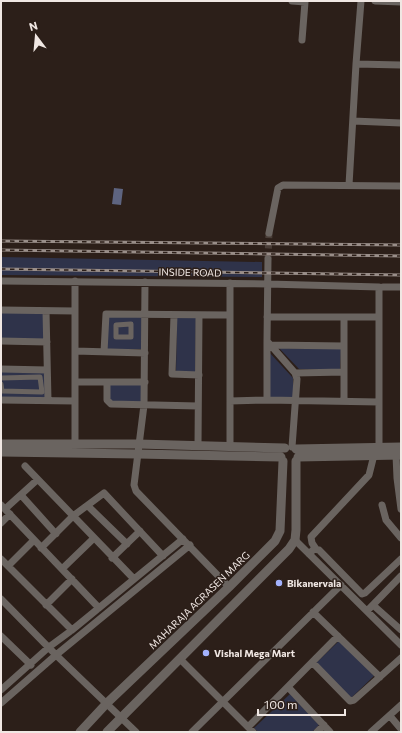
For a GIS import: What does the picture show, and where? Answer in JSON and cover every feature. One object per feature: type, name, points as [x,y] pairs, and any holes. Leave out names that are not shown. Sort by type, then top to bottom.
[{"type":"street","points":[[292,1],[305,2],[302,40]]},
{"type":"street","points":[[349,185],[361,1]]},
{"type":"street","points":[[376,1],[401,2]]},
{"type":"street","points":[[356,64],[401,65]]},
{"type":"street","points":[[353,121],[401,123]]},
{"type":"street","points":[[269,233],[278,188],[280,186],[401,186]]},
{"type":"street","points":[[267,400],[269,343],[267,317],[268,258]]},
{"type":"street","name":"INSIDE ROAD","points":[[1,281],[230,283],[401,287]]},
{"type":"street","points":[[74,281],[75,445]]},
{"type":"street","points":[[145,282],[144,405],[134,485],[136,491],[190,545],[229,587]]},
{"type":"street","points":[[230,283],[230,446]]},
{"type":"street","points":[[381,287],[379,317],[380,402],[376,451],[369,475],[311,537],[312,543],[316,549],[319,550],[362,594],[365,593],[401,559]]},
{"type":"street","points":[[1,310],[75,311]]},
{"type":"street","points":[[46,311],[48,400]]},
{"type":"street","points":[[104,352],[106,314],[230,315]]},
{"type":"street","points":[[174,315],[172,374],[199,375]]},
{"type":"street","points":[[198,446],[199,315]]},
{"type":"street","points":[[267,317],[379,317]]},
{"type":"street","points":[[344,318],[344,401]]},
{"type":"street","points":[[1,341],[47,342]]},
{"type":"street","points":[[269,343],[344,346]]},
{"type":"street","points":[[107,732],[289,549],[295,540],[296,530],[293,452],[297,379],[295,373],[269,343]]},
{"type":"street","points":[[75,351],[145,353]]},
{"type":"street","points":[[1,369],[47,370]]},
{"type":"street","points":[[295,373],[344,372]]},
{"type":"street","points":[[1,378],[40,377],[42,392],[2,391],[1,384]]},
{"type":"street","points":[[75,382],[145,382]]},
{"type":"street","points":[[107,382],[107,400],[111,404],[198,406]]},
{"type":"street","points":[[1,400],[75,401]]},
{"type":"street","points":[[230,401],[296,400],[380,402]]},
{"type":"street","points":[[1,444],[75,445],[90,449],[138,454],[282,459],[291,464],[293,452]]},
{"type":"street","points":[[1,452],[90,449],[138,444],[230,446],[293,452]]},
{"type":"street","points":[[282,459],[282,452],[399,452],[401,508]]},
{"type":"street","name":"MAHARAJA AGRASEN MARG","points":[[80,732],[107,703],[275,541],[280,531],[282,459]]},
{"type":"street","points":[[26,466],[37,480],[134,580]]},
{"type":"street","points":[[1,523],[5,510],[37,480]]},
{"type":"street","points":[[42,548],[73,516],[104,493],[163,556]]},
{"type":"street","points":[[21,494],[56,534]]},
{"type":"street","points":[[382,505],[386,520],[401,538]]},
{"type":"street","points":[[90,508],[126,544]]},
{"type":"street","points":[[5,510],[99,608]]},
{"type":"street","points":[[112,558],[140,531]]},
{"type":"street","points":[[62,569],[94,538]]},
{"type":"street","points":[[1,690],[49,647],[183,539]]},
{"type":"street","points":[[8,566],[34,540]]},
{"type":"street","points":[[295,540],[401,645]]},
{"type":"street","points":[[1,703],[56,655],[190,545]]},
{"type":"street","points":[[309,554],[316,549]]},
{"type":"street","points":[[1,559],[72,630]]},
{"type":"street","points":[[367,611],[401,576]]},
{"type":"street","points":[[46,605],[72,579]]},
{"type":"street","points":[[192,732],[341,585]]},
{"type":"street","points":[[1,599],[56,655],[136,732]]},
{"type":"street","points":[[373,605],[401,630]]},
{"type":"street","points":[[313,612],[380,677]]},
{"type":"street","points":[[1,636],[31,664]]},
{"type":"street","points":[[180,659],[250,730],[288,687],[338,636]]},
{"type":"street","points":[[313,662],[350,701],[354,700],[401,658]]},
{"type":"street","points":[[288,687],[330,732]]},
{"type":"street","points":[[371,732],[401,706]]},
{"type":"street","points":[[390,716],[401,728]]},
{"type":"street","points":[[317,732],[324,725]]},
{"type":"shaded area","points":[[114,188],[123,189],[121,205],[112,204]]},
{"type":"shaded area","points":[[1,257],[262,262],[262,277],[1,275]]},
{"type":"shaded area","points":[[1,313],[44,313],[44,339],[1,339]]},
{"type":"shaded area","points":[[108,315],[142,316],[141,349],[107,349]]},
{"type":"shaded area","points":[[177,315],[196,315],[195,373],[176,373]]},
{"type":"shaded area","points":[[279,348],[341,349],[340,370],[299,369]]},
{"type":"shaded area","points":[[269,352],[293,378],[293,398],[270,398]]},
{"type":"shaded area","points":[[1,372],[45,372],[45,398],[1,398]]},
{"type":"shaded area","points":[[109,384],[142,384],[142,404],[109,403]]},
{"type":"shaded area","points":[[340,640],[374,676],[351,698],[316,663]]},
{"type":"shaded area","points":[[290,694],[319,725],[312,732],[258,732],[254,728]]},
{"type":"tunnel","points":[[268,259],[269,233]]},
{"type":"railway","points":[[1,241],[401,245]]},
{"type":"railway","points":[[1,250],[401,256]]},
{"type":"railway","points":[[1,269],[401,275]]},
{"type":"place","name":"Bikanervala","points":[[279,583]]},
{"type":"place","name":"Vishal Mega Mart","points":[[206,653]]}]
